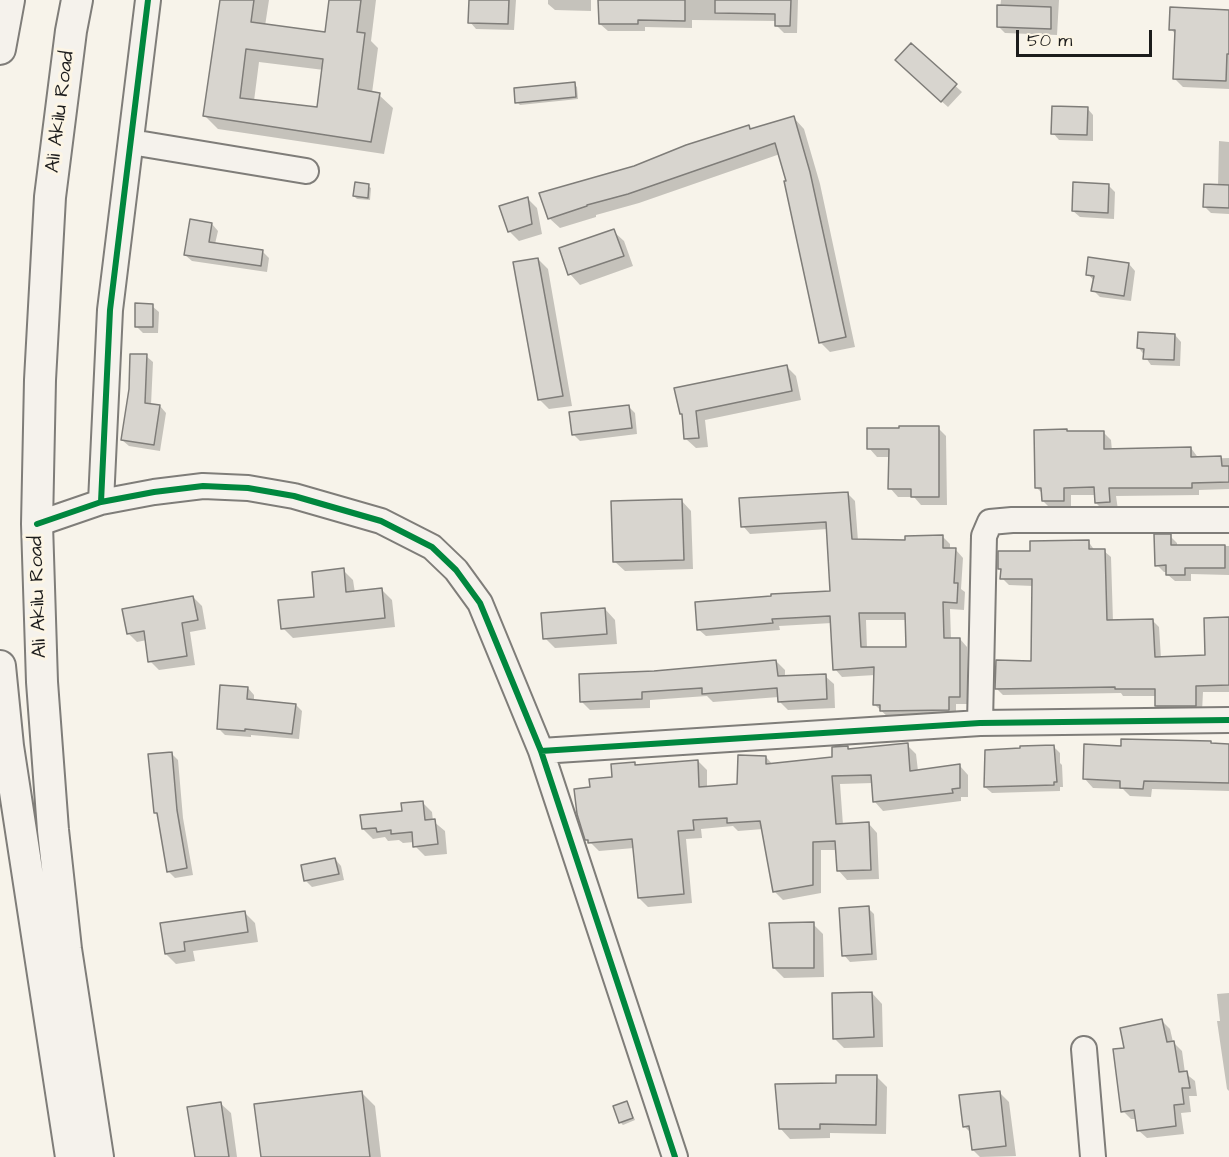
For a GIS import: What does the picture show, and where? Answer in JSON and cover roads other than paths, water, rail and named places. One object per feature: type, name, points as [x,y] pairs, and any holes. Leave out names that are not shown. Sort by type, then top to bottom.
[{"type":"main road","points":[[0,49],[9,0]]},
{"type":"main road","name":"Ali Akilu Road","points":[[76,0],[70,31],[50,197],[40,380],[37,524],[42,682],[53,830],[66,949],[98,1157]]},
{"type":"main road","points":[[0,666],[10,758],[71,1157]]},
{"type":"street","points":[[100,502],[110,310],[148,0]]},
{"type":"street","points":[[131,142],[306,171]]},
{"type":"street","points":[[37,524],[100,502],[154,492],[203,486],[248,488],[294,496],[381,521],[432,547],[456,570],[480,603],[541,751],[675,1157]]},
{"type":"street","points":[[980,723],[984,536],[990,522],[1012,520],[1229,520]]},
{"type":"street","points":[[541,751],[980,723],[1229,720]]},
{"type":"street","points":[[1084,1049],[1093,1157]]}]
